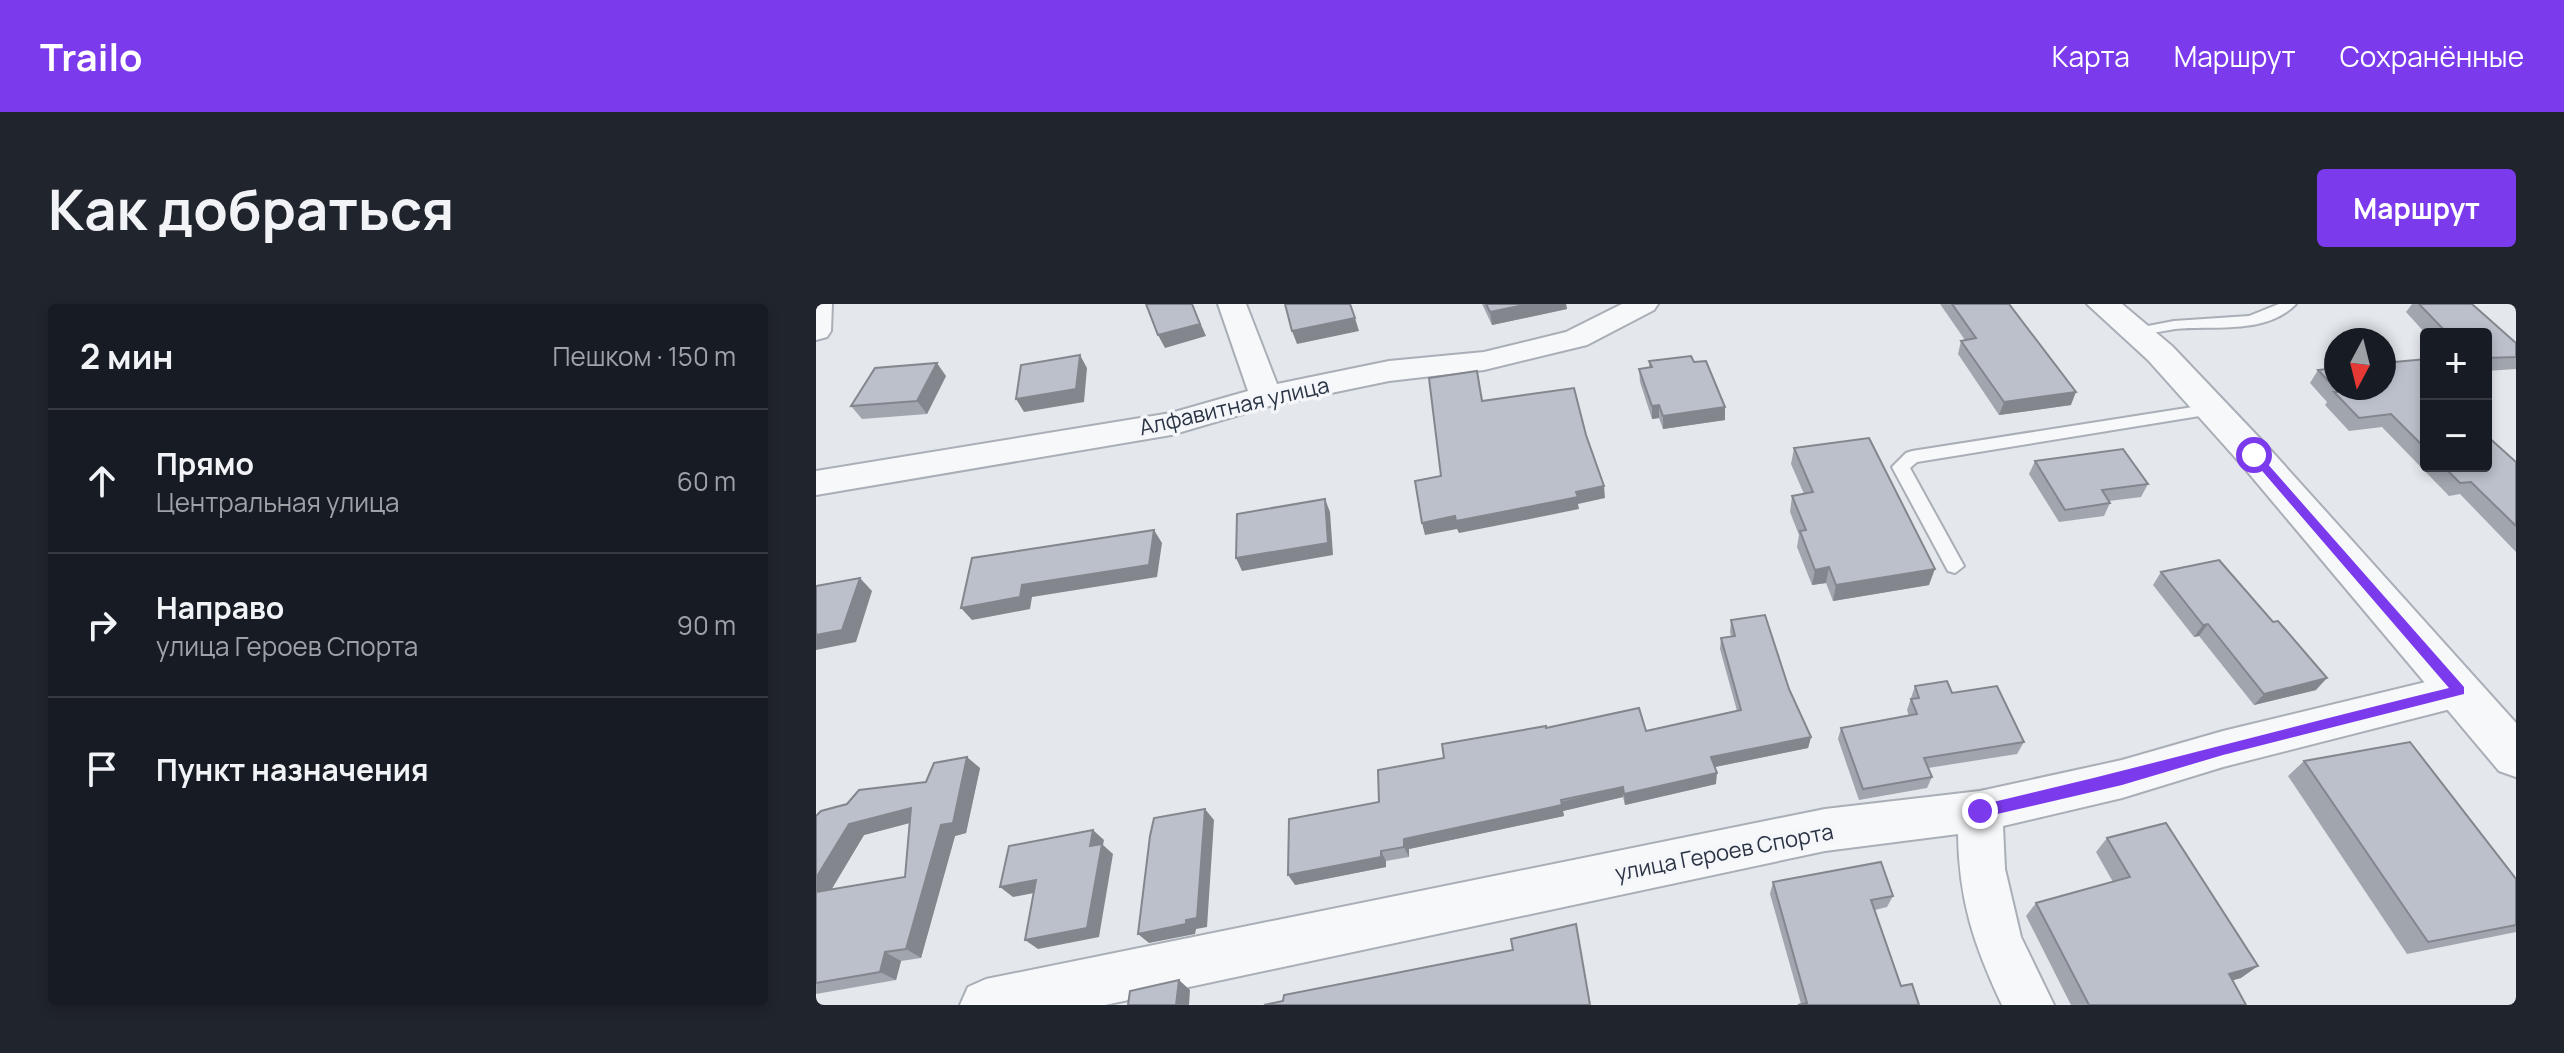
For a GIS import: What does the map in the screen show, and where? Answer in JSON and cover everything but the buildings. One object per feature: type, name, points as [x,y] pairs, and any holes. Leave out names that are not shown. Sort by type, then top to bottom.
[{"type":"street","points":[[816,331],[818,304]]},
{"type":"street","points":[[1232,304],[1266,396]]},
{"type":"street","points":[[2103,304],[2137,332],[2212,409],[2516,756]]},
{"type":"street","name":"Алфавитная улица","points":[[816,483],[1171,424],[1266,396],[1389,371],[1484,361],[1576,339],[1635,305]]},
{"type":"street","name":"улица Героев Спорта","points":[[986,1005],[1825,830],[1980,811],[2122,779],[2223,749],[2459,691]]},
{"type":"street","points":[[1980,811],[1982,869],[1998,942],[2028,1005]]},
{"type":"lane","points":[[2137,332],[2172,326],[2245,321],[2270,316],[2289,304]]},
{"type":"lane","points":[[1955,566],[1901,467],[1912,457],[2212,409]]},
{"type":"route","points":[[1980,811],[2122,779],[2223,749],[2459,691],[2254,455]]}]
